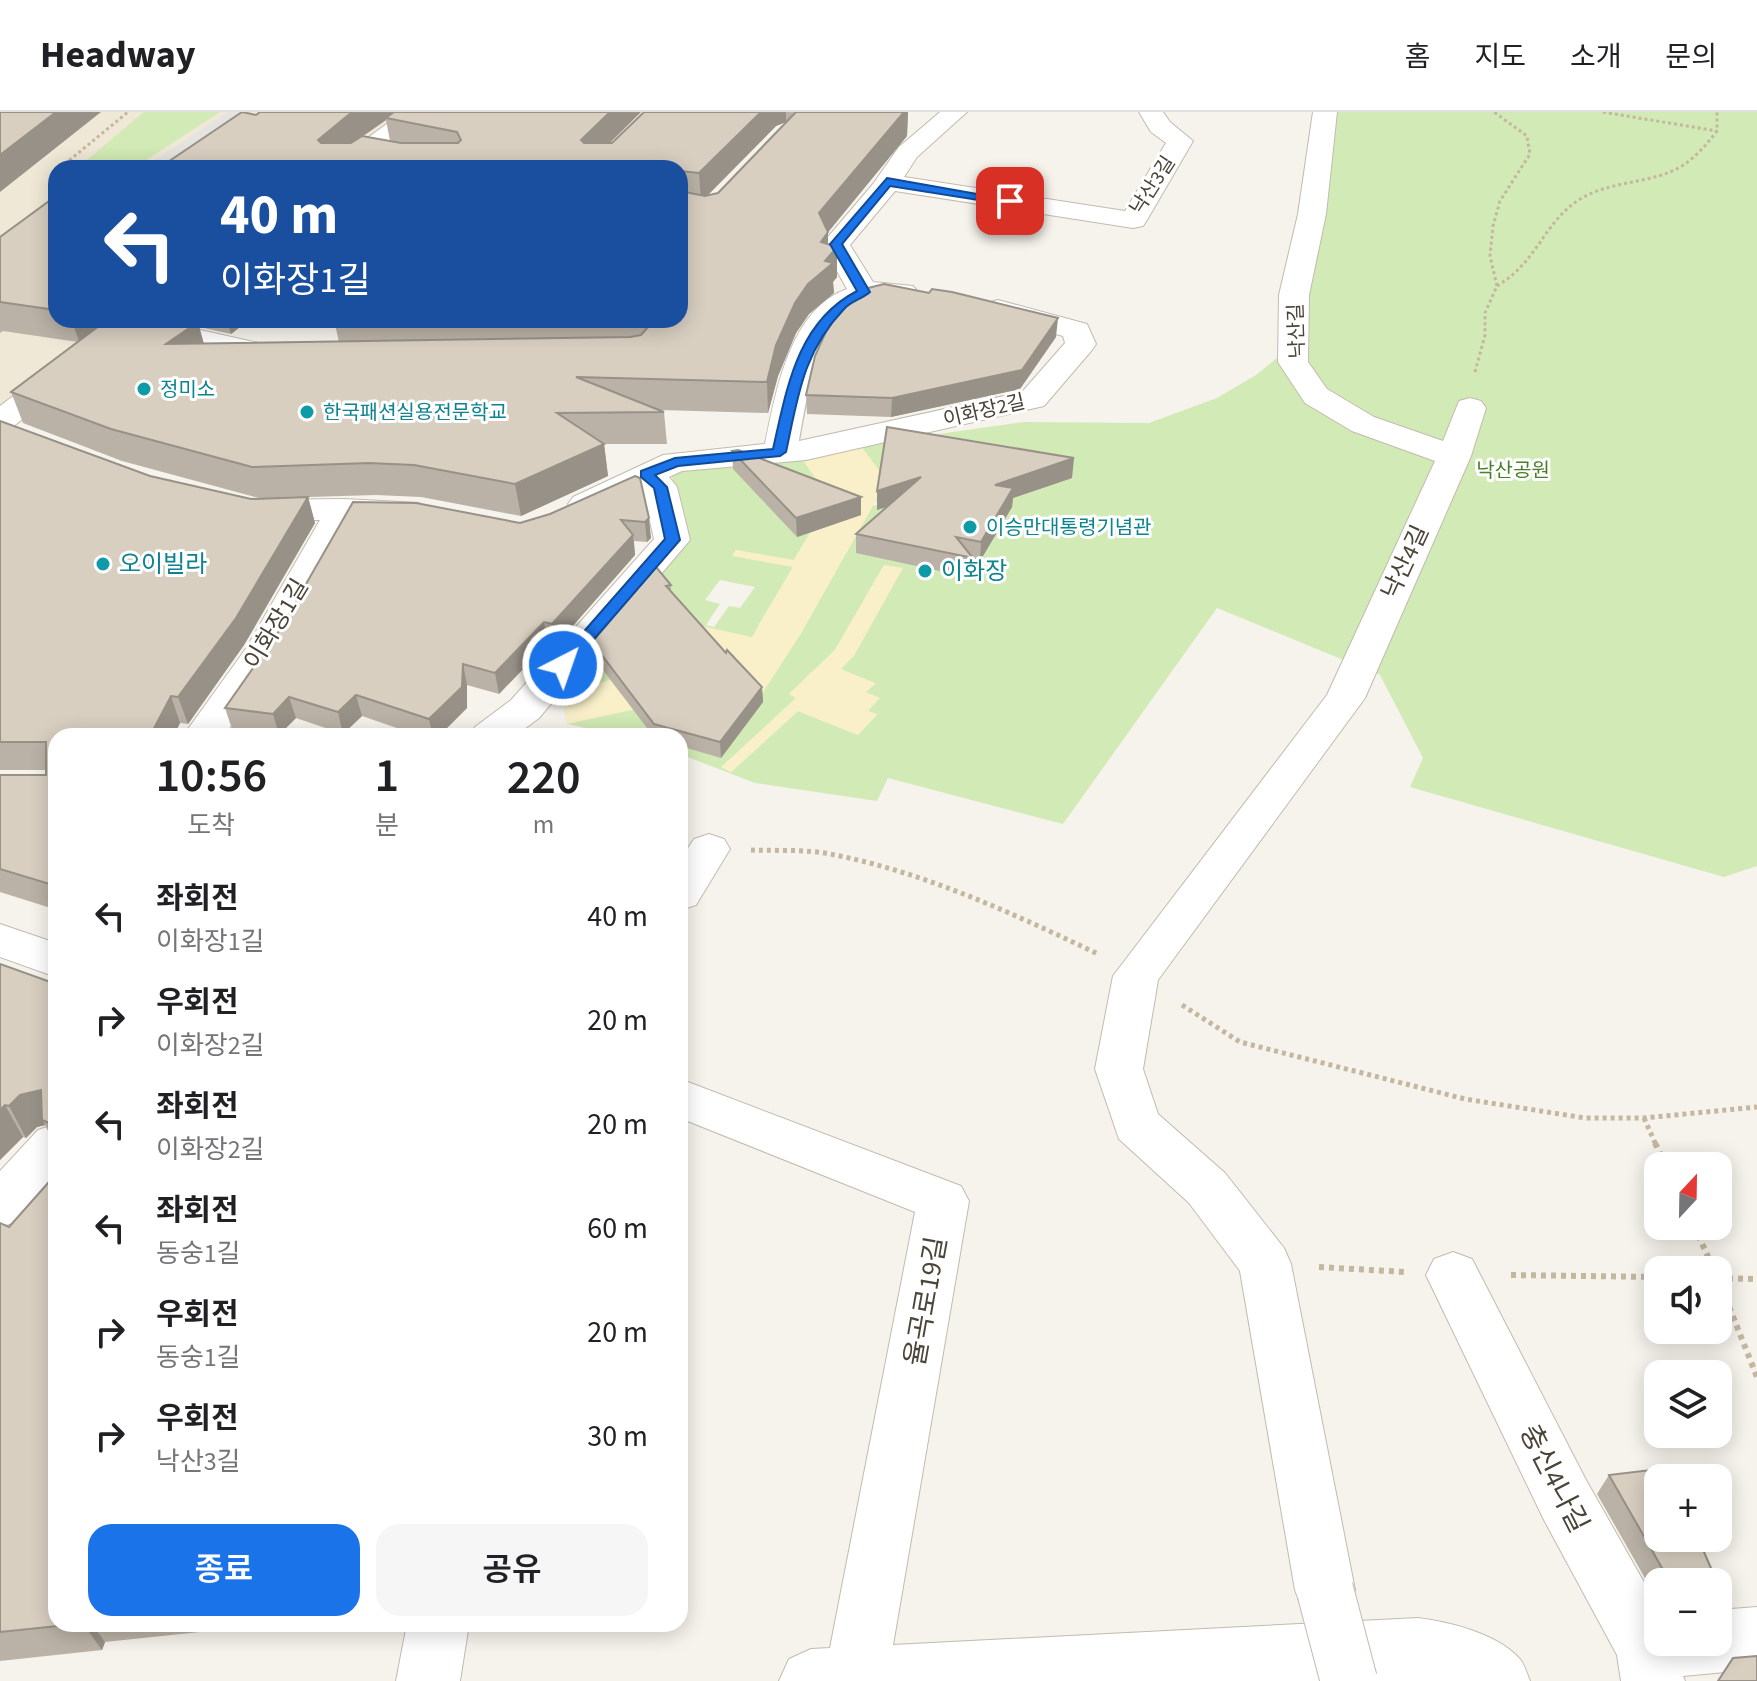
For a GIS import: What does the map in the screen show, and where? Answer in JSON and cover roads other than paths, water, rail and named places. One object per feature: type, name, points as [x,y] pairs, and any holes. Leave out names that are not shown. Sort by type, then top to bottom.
[{"type":"street","points":[[350,160],[419,112]]},
{"type":"street","points":[[864,292],[836,244],[908,152],[955,112]]},
{"type":"street","name":"낙산3길","points":[[887,182],[1133,220],[1180,141],[1160,127],[1151,112]]},
{"type":"street","name":"낙산길","points":[[1325,112],[1312,214],[1294,295],[1293,362],[1316,396],[1363,424],[1454,456]]},
{"type":"street","points":[[904,124],[932,129]]},
{"type":"street","points":[[361,152],[391,158]]},
{"type":"street","points":[[780,452],[796,374],[811,340],[843,303],[864,292],[928,295]]},
{"type":"street","name":"이화장2길","points":[[554,519],[675,462],[806,450],[1033,399],[1081,344],[1076,330],[973,304]]},
{"type":"street","points":[[140,328],[290,359],[305,359]]},
{"type":"street","points":[[7,430],[81,359]]},
{"type":"street","name":"낙산4길","points":[[1349,1681],[1325,1590],[1265,1264],[1207,1188],[1137,1125],[1119,1069],[1136,976],[1345,698],[1454,456],[1470,408]]},
{"type":"street","points":[[500,728],[525,709],[672,540],[660,487],[646,474]]},
{"type":"street","points":[[216,502],[261,512],[376,508],[436,513]]},
{"type":"street","name":"이화장1길","points":[[209,728],[264,650],[344,509]]},
{"type":"street","points":[[688,882],[709,849]]},
{"type":"street","points":[[0,940],[48,957]]},
{"type":"street","name":"율곡로19길","points":[[688,1101],[943,1201],[834,1680],[1404,1649],[1454,1653],[1479,1665],[1498,1681]]},
{"type":"street","points":[[0,1206],[48,1153]]},
{"type":"street","name":"충신4나길","points":[[1453,1275],[1650,1664]]},
{"type":"street","points":[[428,1681],[437,1632]]},
{"type":"street","points":[[1732,1640],[1757,1638]]},
{"type":"street","points":[[1650,1664],[1672,1656]]},
{"type":"place","name":"정미소","points":[[144,389]]},
{"type":"place","name":"한국패션실용전문학교","points":[[307,412]]},
{"type":"place","name":"이승만대통령기념관","points":[[970,527]]},
{"type":"place","name":"오이빌라","points":[[103,564]]},
{"type":"place","name":"이화장","points":[[925,571]]},
{"type":"park label","name":"낙산공원","points":[[1513,470]]}]
